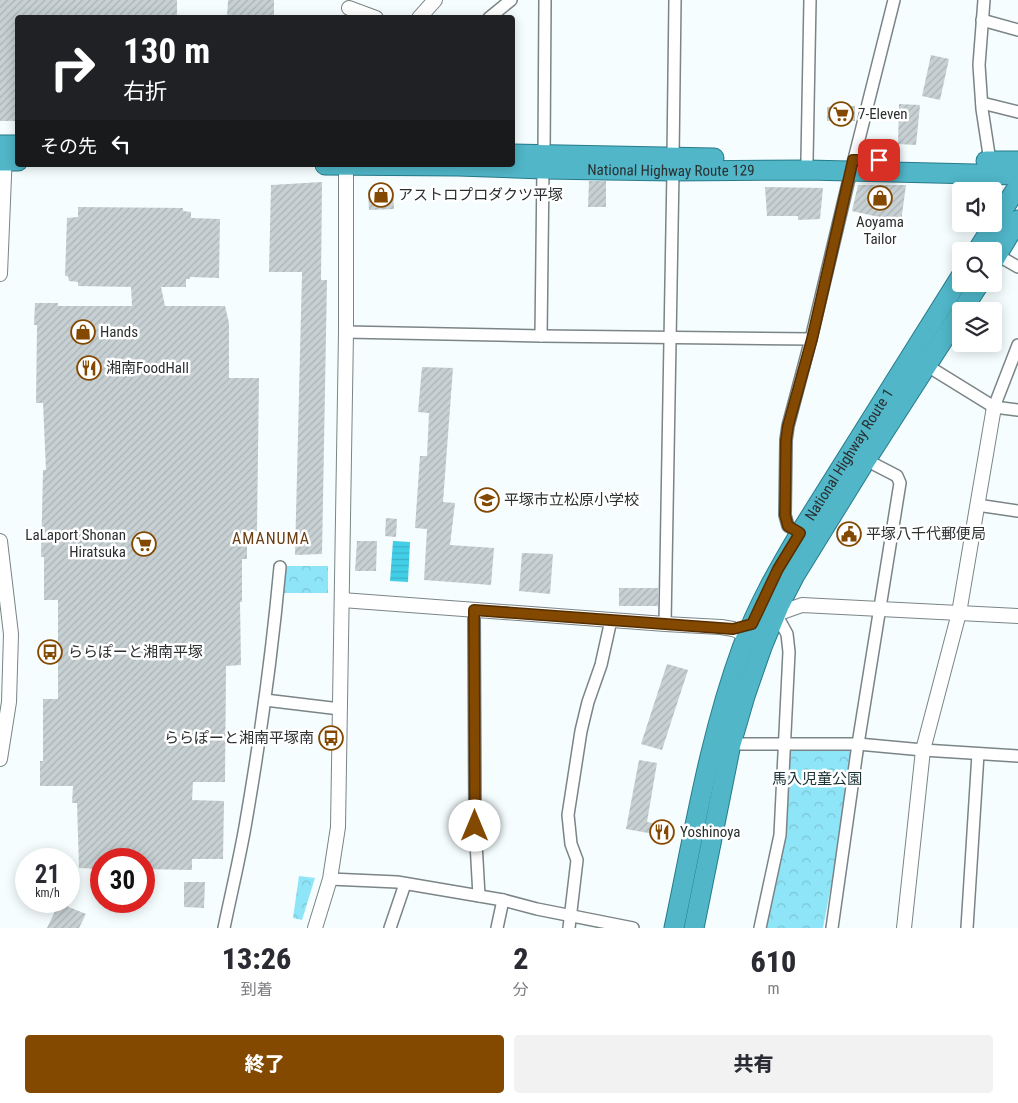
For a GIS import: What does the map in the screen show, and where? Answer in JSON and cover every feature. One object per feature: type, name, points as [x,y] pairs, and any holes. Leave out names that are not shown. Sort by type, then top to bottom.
[{"type":"highway","name":"National Highway Route 129","points":[[515,155],[543,162]]},
{"type":"highway","name":"National Highway Route 129","points":[[673,164],[807,160],[852,166],[1018,161]]},
{"type":"highway","name":"National Highway Route 129","points":[[515,163],[543,162],[852,166],[1018,175]]},
{"type":"highway","points":[[983,242],[1018,186]]},
{"type":"highway","points":[[1002,246],[1018,220]]},
{"type":"highway","name":"National Highway Route 1","points":[[694,928],[732,744],[745,696],[800,533],[952,290]]},
{"type":"highway","name":"National Highway Route 1","points":[[674,928],[713,742],[744,629],[777,603],[973,292]]},
{"type":"street","points":[[422,15],[434,0]]},
{"type":"street","points":[[493,15],[511,0]]},
{"type":"street","points":[[541,336],[545,0]]},
{"type":"street","points":[[665,624],[675,0]]},
{"type":"street","points":[[807,160],[810,0]]},
{"type":"street","points":[[800,533],[788,526],[785,515],[786,440],[894,0]]},
{"type":"street","points":[[984,0],[979,65],[990,161]]},
{"type":"street","points":[[349,8],[368,15]]},
{"type":"street","points":[[982,20],[1018,30]]},
{"type":"street","points":[[982,103],[1018,112]]},
{"type":"street","points":[[0,274],[8,153]]},
{"type":"street","points":[[314,928],[330,879],[338,827],[346,332],[346,167]]},
{"type":"street","points":[[1002,261],[1018,267]]},
{"type":"street","points":[[346,332],[812,339]]},
{"type":"street","points":[[904,928],[923,750],[959,613],[994,407],[1018,345]]},
{"type":"street","points":[[926,365],[994,407],[1018,410]]},
{"type":"street","points":[[832,928],[858,744],[900,483],[897,476],[866,460]]},
{"type":"street","points":[[977,505],[1018,511]]},
{"type":"street","points":[[0,541],[11,634],[9,702],[0,759]]},
{"type":"street","points":[[224,928],[245,829],[265,700],[280,567]]},
{"type":"street","points":[[342,600],[744,629],[762,647]]},
{"type":"street","points":[[744,629],[777,603],[1018,616]]},
{"type":"street","points":[[760,928],[780,835],[789,652],[787,634],[777,603]]},
{"type":"street","points":[[474,610],[475,826],[479,896]]},
{"type":"street","points":[[569,928],[577,860],[571,844],[568,815],[580,730],[601,665],[611,620]]},
{"type":"street","points":[[265,700],[340,709]]},
{"type":"street","points":[[732,744],[858,744],[1018,756]]},
{"type":"street","points":[[967,928],[978,754]]},
{"type":"street","points":[[330,879],[397,882],[503,900],[633,928]]},
{"type":"street","points":[[390,928],[405,884]]},
{"type":"street","points":[[497,928],[503,900]]},
{"type":"green space","points":[[284,566],[328,566],[328,593],[284,593]]},
{"type":"green space","name":"馬入児童公園","points":[[784,744],[858,744],[823,928],[762,928],[780,835]]},
{"type":"green space","points":[[299,876],[315,878],[302,920],[293,918]]},
{"type":"shaded area","points":[[393,541],[410,542],[408,582],[390,581]]},
{"type":"building","points":[[0,0],[177,0],[177,15],[15,15],[15,121],[0,121]]},
{"type":"building","points":[[228,0],[274,0],[274,15],[227,15]]},
{"type":"building","points":[[931,55],[949,59],[940,100],[922,96]]},
{"type":"building","points":[[899,104],[920,105],[916,145],[898,144]]},
{"type":"building","name":"7-Eleven","points":[[855,106],[855,121],[827,121],[827,107]]},
{"type":"building","points":[[589,181],[606,181],[606,207],[588,207]]},
{"type":"building","points":[[322,182],[321,280],[327,280],[322,554],[295,555],[302,272],[269,272],[271,185]]},
{"type":"building","name":"Aoyama Tailor","points":[[858,185],[906,185],[901,222],[852,211]]},
{"type":"building","points":[[765,187],[823,188],[820,219],[798,220],[798,216],[767,216]]},
{"type":"building","name":"アストロプロダクツ平塚","points":[[393,189],[394,209],[369,210],[368,190]]},
{"type":"building","name":"LaLaport Shonan Hiratsuka","points":[[78,207],[183,208],[183,211],[191,212],[191,218],[220,219],[219,278],[190,277],[190,279],[186,279],[186,287],[161,287],[165,306],[225,306],[229,323],[229,378],[259,378],[257,531],[247,531],[247,559],[242,559],[242,602],[240,602],[241,665],[226,666],[225,782],[193,782],[192,800],[224,801],[223,859],[192,859],[192,870],[155,869],[155,848],[90,848],[90,868],[80,868],[77,803],[72,803],[73,786],[40,786],[40,761],[43,761],[43,699],[58,699],[58,600],[44,600],[44,557],[41,557],[43,470],[46,470],[43,403],[36,403],[37,325],[34,325],[35,303],[58,303],[58,306],[132,306],[131,287],[78,286],[78,282],[69,281],[68,276],[65,276],[67,218],[78,217]]},
{"type":"building","points":[[422,367],[453,368],[443,502],[455,503],[450,545],[494,548],[491,585],[424,580],[427,529],[415,528],[420,456],[427,456],[429,413],[418,412]]},
{"type":"building","points":[[386,518],[397,519],[396,537],[385,536]]},
{"type":"building","points":[[357,541],[377,541],[376,571],[355,571]]},
{"type":"building","points":[[522,553],[553,554],[550,594],[519,591]]},
{"type":"building","points":[[619,588],[658,588],[658,606],[619,606]]},
{"type":"building","points":[[667,664],[688,670],[662,750],[641,744]]},
{"type":"building","points":[[639,760],[657,763],[647,822],[674,827],[670,840],[653,836],[654,834],[626,829]]},
{"type":"building","points":[[184,882],[205,882],[204,908],[184,907]]},
{"type":"building","points":[[80,912],[86,914],[79,928],[47,928],[54,913]]},
{"type":"place","name":"7-Eleven","points":[[841,114]]},
{"type":"place","name":"アストロプロダクツ平塚","points":[[381,195]]},
{"type":"place","name":"Aoyama Tailor","points":[[880,198]]},
{"type":"place","name":"Hands","points":[[83,332]]},
{"type":"place","name":"湘南FoodHall","points":[[89,368]]},
{"type":"place","name":"平塚市立松原小学校","points":[[487,500]]},
{"type":"place","name":"平塚八千代郵便局","points":[[849,534]]},
{"type":"place","name":"LaLaport Shonan Hiratsuka","points":[[144,544]]},
{"type":"place","name":"ららぽーと湘南平塚","points":[[50,652]]},
{"type":"place","name":"ららぽーと湘南平塚南","points":[[331,738]]},
{"type":"place","name":"Yoshinoya","points":[[662,832]]},
{"type":"district","name":"AMANUMA","points":[[271,538]]},
{"type":"route","points":[[475,826],[474,610],[733,629],[752,624],[778,569],[800,533],[788,526],[785,515],[786,440],[788,426],[812,339],[853,160],[879,160]]}]
